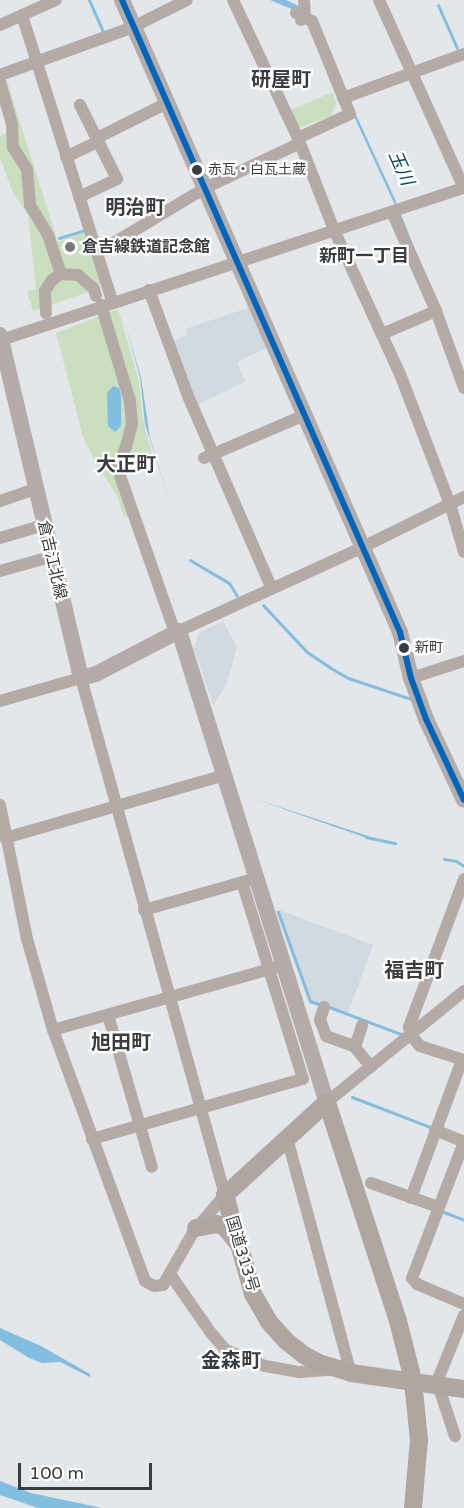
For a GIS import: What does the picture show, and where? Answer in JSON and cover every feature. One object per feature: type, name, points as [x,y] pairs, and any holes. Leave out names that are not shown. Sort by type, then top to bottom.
[{"type":"highway","name":"国道313号","points":[[327,1102],[225,1195],[236,1241],[253,1294],[269,1322],[304,1355],[343,1371],[464,1389]]},
{"type":"highway","points":[[327,1102],[398,1321],[411,1372],[419,1440],[413,1508]]},
{"type":"highway","points":[[196,1228],[216,1224],[224,1227],[236,1241]]},
{"type":"main road","points":[[122,0],[400,632],[411,678],[426,719],[463,795]]},
{"type":"main road","name":"倉吉江北線","points":[[1,345],[50,557],[81,678]]},
{"type":"main road","points":[[81,678],[96,674],[177,632],[224,775],[249,880],[277,967],[327,1102]]},
{"type":"street","points":[[0,25],[54,0]]},
{"type":"street","points":[[0,75],[133,27],[187,0]]},
{"type":"street","points":[[232,0],[299,141],[334,230],[382,334],[450,504],[464,552]]},
{"type":"street","points":[[1,345],[103,301],[148,290],[464,188],[379,0]]},
{"type":"street","points":[[97,253],[205,188],[350,114],[312,21],[300,17],[302,1]]},
{"type":"street","points":[[22,15],[97,253],[103,301],[130,401],[132,424],[126,447],[117,466],[177,632],[363,548],[464,497]]},
{"type":"street","points":[[343,98],[464,54]]},
{"type":"street","points":[[0,82],[12,123],[13,147],[27,170],[30,205],[48,235],[61,274]]},
{"type":"street","points":[[66,157],[167,103]]},
{"type":"street","points":[[79,196],[117,178],[80,105]]},
{"type":"street","points":[[392,213],[436,310],[464,388]]},
{"type":"street","points":[[46,313],[45,291],[52,280],[61,274],[78,275],[94,289],[103,301]]},
{"type":"street","points":[[148,290],[208,456],[272,589]]},
{"type":"street","points":[[382,334],[436,310]]},
{"type":"street","points":[[208,456],[305,415]]},
{"type":"street","points":[[0,501],[35,489]]},
{"type":"street","points":[[0,538],[44,525]]},
{"type":"street","points":[[0,571],[50,557]]},
{"type":"street","points":[[411,678],[464,661]]},
{"type":"street","points":[[0,701],[81,678],[115,807],[225,1195],[196,1228],[166,1279],[154,1286],[145,1281],[53,1030],[27,939],[0,805]]},
{"type":"street","points":[[5,838],[224,775]]},
{"type":"street","points":[[411,1198],[463,1060],[420,1046],[411,1035],[409,1027],[464,879]]},
{"type":"street","points":[[144,910],[249,880]]},
{"type":"street","points":[[53,1030],[277,967],[303,1079],[92,1139]]},
{"type":"street","points":[[327,1102],[464,991]]},
{"type":"street","points":[[324,1007],[320,1020],[326,1036],[355,1047],[371,1067]]},
{"type":"street","points":[[108,1015],[152,1167]]},
{"type":"street","points":[[355,1047],[362,1025]]},
{"type":"street","points":[[435,1130],[464,1142],[412,1278],[417,1284],[464,1304]]},
{"type":"street","points":[[166,1279],[226,1350],[265,1366],[299,1372],[343,1371],[287,1138]]},
{"type":"street","points":[[371,1183],[438,1208]]},
{"type":"street","points":[[455,1436],[437,1385],[464,1314]]},
{"type":"shaded area","points":[[251,307],[269,347],[237,362],[245,382],[196,405],[173,341],[187,335],[185,329]]},
{"type":"shaded area","points":[[223,621],[237,647],[227,683],[213,706],[194,649],[199,633]]},
{"type":"shaded area","points":[[279,910],[373,945],[348,1013],[308,1000],[276,911]]},
{"type":"green space","points":[[6,78],[58,242],[87,232],[101,281],[97,289],[33,311],[27,291],[36,289],[28,215],[13,193],[0,158],[0,136],[8,132],[0,105],[0,80]]},
{"type":"green space","points":[[333,92],[336,104],[331,116],[298,128],[290,110]]},
{"type":"green space","points":[[118,309],[139,381],[143,420],[152,454],[122,468],[137,513],[124,517],[116,494],[83,437],[56,333]]},
{"type":"water","points":[[270,0],[286,0],[301,7],[351,104],[394,197],[454,347],[395,205],[352,112],[301,13]]},
{"type":"water","points":[[124,320],[141,377],[150,438],[173,512],[145,424],[140,377]]},
{"type":"water","points":[[113,386],[119,388],[121,395],[121,426],[115,432],[108,426],[107,393]]},
{"type":"water","points":[[252,798],[304,815],[368,836],[367,838]]},
{"type":"water","points":[[0,1328],[41,1346],[90,1374],[90,1377],[60,1362],[42,1363],[29,1358],[0,1340]]},
{"type":"water","points":[[0,1481],[31,1493],[102,1508],[38,1508],[0,1495]]},
{"type":"waterway","points":[[89,0],[104,34]]},
{"type":"waterway","points":[[438,5],[457,48]]},
{"type":"waterway","points":[[59,238],[85,230]]},
{"type":"waterway","points":[[190,560],[229,583],[237,596]]},
{"type":"waterway","points":[[263,605],[307,652],[329,667],[348,678],[411,699]]},
{"type":"waterway","points":[[366,837],[395,843]]},
{"type":"waterway","points":[[444,859],[456,861],[464,866]]},
{"type":"waterway","points":[[278,912],[310,1001],[321,1005]]},
{"type":"waterway","points":[[329,1007],[401,1034]]},
{"type":"waterway","points":[[352,1097],[430,1127]]},
{"type":"waterway","points":[[441,1211],[464,1220]]},
{"type":"transit line","points":[[122,0],[400,632],[411,678],[426,719],[464,800]]},
{"type":"place","name":"赤瓦・白瓦土蔵","points":[[197,170]]},
{"type":"place","name":"倉吉線鉄道記念館","points":[[70,247]]},
{"type":"place","name":"新町","points":[[404,648]]},
{"type":"district","name":"研屋町","points":[[281,80]]},
{"type":"district","name":"明治町","points":[[135,208]]},
{"type":"district","name":"新町一丁目","points":[[364,256]]},
{"type":"district","name":"大正町","points":[[126,465]]},
{"type":"district","name":"福吉町","points":[[414,971]]},
{"type":"district","name":"旭田町","points":[[121,1043]]},
{"type":"district","name":"金森町","points":[[231,1361]]},
{"type":"water label","name":"玉川","points":[[401,168]]}]
